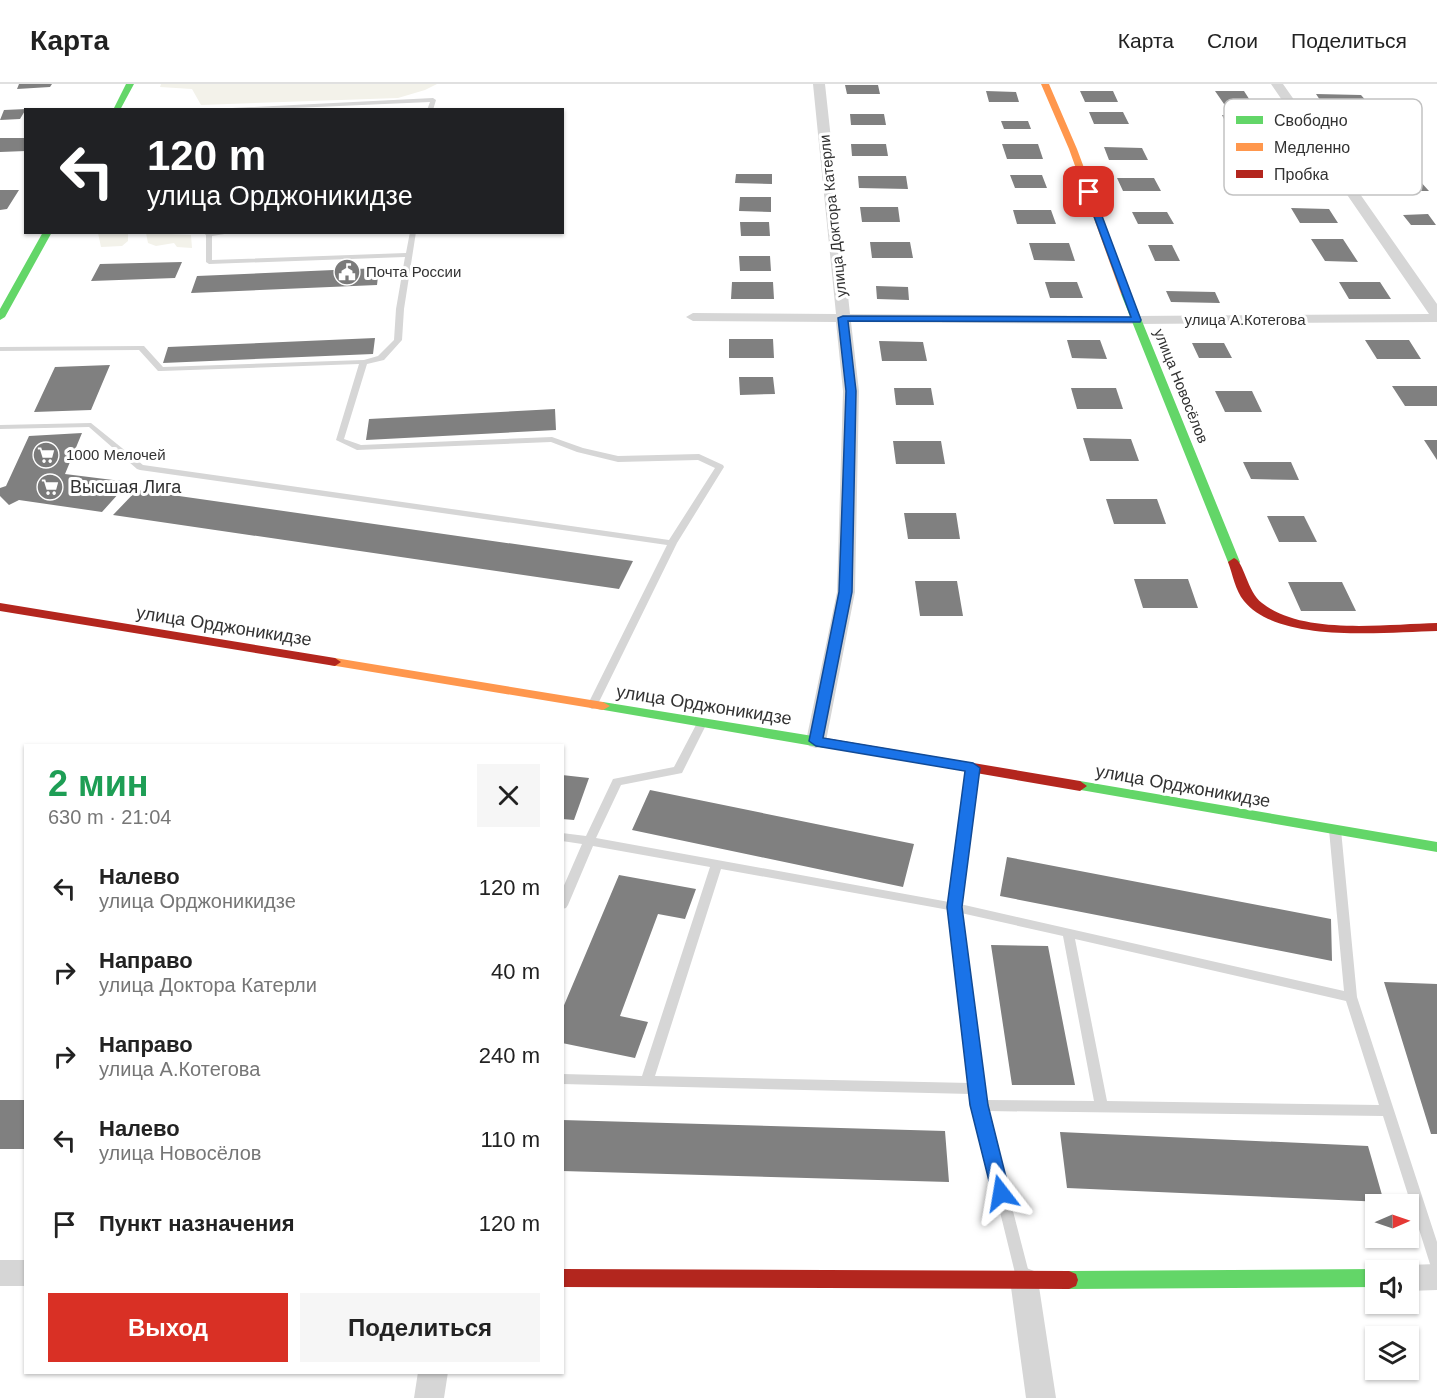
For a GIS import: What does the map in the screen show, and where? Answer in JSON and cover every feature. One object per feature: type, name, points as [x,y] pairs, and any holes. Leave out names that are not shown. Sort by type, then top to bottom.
[{"type":"street","points":[[117,108],[130,84]]},
{"type":"street","name":"улица Доктора Катерли","points":[[816,741],[846,592],[851,391],[819,84]]},
{"type":"street","name":"улица Новосёлов","points":[[1045,84],[1073,149],[1136,320],[1249,599],[1266,614],[1311,628],[1437,627]]},
{"type":"street","points":[[1277,84],[1287,99]]},
{"type":"street","points":[[1354,195],[1437,314]]},
{"type":"street","points":[[0,317],[47,234]]},
{"type":"street","name":"улица А.Котегова","points":[[693,317],[1136,320],[1437,318]]},
{"type":"street","name":"улица Орджоникидзе","points":[[0,607],[816,741],[1437,847]]},
{"type":"street","points":[[0,1273],[24,1273]]},
{"type":"street","points":[[1419,1278],[1437,1277]]},
{"type":"street","points":[[564,1278],[1024,1281],[1365,1278]]},
{"type":"street","points":[[1024,1281],[1041,1398]]},
{"type":"street","points":[[429,1398],[433,1374]]},
{"type":"lane","points":[[243,108],[433,100],[431,108]]},
{"type":"lane","points":[[207,234],[208,262],[409,255]]},
{"type":"lane","points":[[0,349],[141,348],[161,369],[364,362],[381,358],[398,340],[400,309],[413,234]]},
{"type":"lane","points":[[364,362],[340,440],[360,448],[552,439],[580,450],[618,459],[699,457],[720,467],[672,543],[592,705]]},
{"type":"lane","points":[[0,427],[91,425],[140,467],[672,543]]},
{"type":"lane","points":[[564,899],[617,782],[678,770],[702,723]]},
{"type":"lane","points":[[973,768],[954,907],[979,1105],[1024,1281]]},
{"type":"lane","points":[[1335,830],[1351,997],[1437,1264]]},
{"type":"lane","points":[[564,837],[954,907],[1351,997]]},
{"type":"lane","points":[[647,1081],[717,864]]},
{"type":"lane","points":[[1068,933],[1101,1107]]},
{"type":"lane","points":[[564,1079],[977,1089]]},
{"type":"lane","points":[[979,1105],[1389,1111]]},
{"type":"shaded area","points":[[161,84],[437,84],[398,98],[201,105],[192,89],[160,87]]},
{"type":"shaded area","points":[[98,234],[128,234],[128,241],[122,246],[101,247]]},
{"type":"shaded area","points":[[146,234],[191,235],[192,248],[177,247],[174,243],[156,246],[148,243]]},
{"type":"building","points":[[19,84],[52,84],[50,87],[17,89]]},
{"type":"building","points":[[845,85],[878,85],[880,94],[847,94]]},
{"type":"building","points":[[986,91],[1016,92],[1019,102],[989,102]]},
{"type":"building","points":[[1080,91],[1113,91],[1118,102],[1085,102]]},
{"type":"building","points":[[1215,91],[1244,91],[1249,99],[1224,99],[1224,104]]},
{"type":"building","points":[[1316,94],[1361,95],[1364,99],[1319,99]]},
{"type":"building","points":[[24,109],[24,112],[20,119],[0,120],[4,110]]},
{"type":"building","points":[[1089,112],[1123,112],[1129,124],[1094,124]]},
{"type":"building","points":[[850,114],[884,114],[886,125],[851,125]]},
{"type":"building","points":[[1001,121],[1028,121],[1031,129],[1004,129]]},
{"type":"building","points":[[0,138],[24,138],[24,151],[0,152]]},
{"type":"building","points":[[851,144],[886,144],[888,156],[852,156]]},
{"type":"building","points":[[1002,144],[1038,144],[1043,159],[1007,159]]},
{"type":"building","points":[[1104,147],[1142,148],[1148,160],[1109,160]]},
{"type":"building","points":[[736,174],[772,174],[772,184],[735,183]]},
{"type":"building","points":[[1010,175],[1042,175],[1047,188],[1015,188]]},
{"type":"building","points":[[858,176],[906,176],[908,189],[859,188]]},
{"type":"building","points":[[1117,178],[1154,178],[1161,191],[1123,191]]},
{"type":"building","points":[[1422,183],[1429,191],[1422,191]]},
{"type":"building","points":[[0,190],[19,190],[7,209],[0,210]]},
{"type":"building","points":[[740,197],[771,197],[771,212],[739,211]]},
{"type":"building","points":[[860,207],[898,207],[900,222],[862,222]]},
{"type":"building","points":[[1291,208],[1329,209],[1338,223],[1300,223]]},
{"type":"building","points":[[1013,210],[1051,210],[1056,224],[1017,224]]},
{"type":"building","points":[[1132,212],[1167,212],[1174,224],[1138,224]]},
{"type":"building","points":[[1428,214],[1436,225],[1411,225],[1403,215]]},
{"type":"building","points":[[740,222],[769,222],[770,236],[741,236]]},
{"type":"building","points":[[1311,239],[1343,239],[1358,262],[1325,261]]},
{"type":"building","points":[[870,242],[910,242],[913,258],[872,258]]},
{"type":"building","points":[[1029,243],[1069,243],[1075,261],[1034,260]]},
{"type":"building","points":[[1148,245],[1172,245],[1180,261],[1155,261]]},
{"type":"building","points":[[739,256],[770,256],[771,271],[740,271]]},
{"type":"building","points":[[182,262],[175,278],[91,281],[100,264]]},
{"type":"building","points":[[379,268],[377,285],[191,293],[197,276]]},
{"type":"building","points":[[732,282],[773,282],[774,299],[731,299]]},
{"type":"building","points":[[1045,282],[1077,282],[1083,298],[1050,298]]},
{"type":"building","points":[[1339,282],[1380,282],[1391,299],[1349,299]]},
{"type":"building","points":[[876,286],[908,287],[909,300],[877,299]]},
{"type":"building","points":[[1166,291],[1215,292],[1220,303],[1171,302]]},
{"type":"building","points":[[375,338],[373,354],[163,363],[168,347]]},
{"type":"building","points":[[729,339],[773,339],[774,358],[729,358]]},
{"type":"building","points":[[1067,340],[1100,340],[1107,359],[1072,358]]},
{"type":"building","points":[[1365,340],[1409,340],[1421,359],[1377,359]]},
{"type":"building","points":[[879,341],[923,342],[927,361],[882,361]]},
{"type":"building","points":[[1192,343],[1224,343],[1232,358],[1199,358]]},
{"type":"building","points":[[110,365],[91,410],[34,412],[55,367]]},
{"type":"building","points":[[739,377],[773,377],[775,394],[740,395]]},
{"type":"building","points":[[1392,386],[1437,386],[1437,406],[1405,406]]},
{"type":"building","points":[[894,388],[931,388],[934,405],[896,405]]},
{"type":"building","points":[[1071,388],[1116,388],[1123,409],[1077,409]]},
{"type":"building","points":[[1215,391],[1252,391],[1262,412],[1225,412]]},
{"type":"building","points":[[555,409],[556,430],[366,440],[369,419]]},
{"type":"building","name":"1000 Мелочей","points":[[82,433],[65,474],[129,482],[102,512],[19,500],[9,505],[0,496],[0,488],[6,486],[29,436]]},
{"type":"building","points":[[1083,438],[1131,439],[1139,461],[1090,461]]},
{"type":"building","points":[[1424,440],[1437,440],[1437,460]]},
{"type":"building","points":[[893,441],[941,441],[945,464],[896,464]]},
{"type":"building","points":[[1243,462],[1291,462],[1299,480],[1251,479]]},
{"type":"building","points":[[137,490],[633,561],[619,589],[113,515]]},
{"type":"building","points":[[1106,499],[1157,499],[1166,524],[1114,524]]},
{"type":"building","points":[[904,513],[956,513],[960,539],[908,539]]},
{"type":"building","points":[[1267,516],[1304,516],[1317,542],[1279,542]]},
{"type":"building","points":[[1134,579],[1188,579],[1198,608],[1143,608]]},
{"type":"building","points":[[915,581],[957,581],[963,616],[920,616]]},
{"type":"building","points":[[1288,582],[1342,582],[1356,611],[1301,611]]},
{"type":"building","points":[[564,775],[589,778],[574,820],[564,819]]},
{"type":"building","points":[[650,790],[914,844],[903,887],[632,830]]},
{"type":"building","points":[[1007,857],[1331,919],[1332,961],[1000,896]]},
{"type":"building","points":[[619,875],[696,889],[685,919],[658,914],[620,1016],[648,1022],[635,1058],[564,1043],[564,1005]]},
{"type":"building","points":[[991,945],[1048,946],[1075,1085],[1012,1085]]},
{"type":"building","points":[[1384,982],[1437,984],[1437,1134],[1431,1134]]},
{"type":"building","points":[[0,1100],[24,1100],[24,1149],[0,1149]]},
{"type":"building","points":[[564,1120],[945,1131],[949,1182],[564,1171]]},
{"type":"building","points":[[1060,1132],[1368,1146],[1382,1194],[1365,1194],[1365,1201],[1067,1188]]},
{"type":"traffic: fast","points":[[117,108],[130,84]]},
{"type":"traffic: fast","points":[[0,317],[47,234]]},
{"type":"traffic: fast","points":[[1126,294],[1234,562]]},
{"type":"traffic: fast","points":[[603,706],[825,743]]},
{"type":"traffic: fast","points":[[1080,786],[1437,847]]},
{"type":"traffic: fast","points":[[1069,1280],[1365,1278]]},
{"type":"traffic: slow","points":[[1045,84],[1073,149],[1126,294]]},
{"type":"traffic: slow","points":[[335,662],[603,706]]},
{"type":"traffic: jam","points":[[1234,562],[1250,600],[1266,613],[1286,621],[1338,628],[1437,627]]},
{"type":"traffic: jam","points":[[0,607],[335,662]]},
{"type":"traffic: jam","points":[[825,743],[1080,786]]},
{"type":"traffic: jam","points":[[564,1278],[1069,1280]]},
{"type":"place","name":"Почта России","points":[[347,272]]},
{"type":"place","name":"1000 Мелочей","points":[[46,455]]},
{"type":"place","name":"Высшая Лига","points":[[50,487]]},
{"type":"route","points":[[1001,1193],[979,1105],[954,907],[973,768],[816,741],[846,592],[851,391],[843,318],[1136,320],[1089,192]]}]
